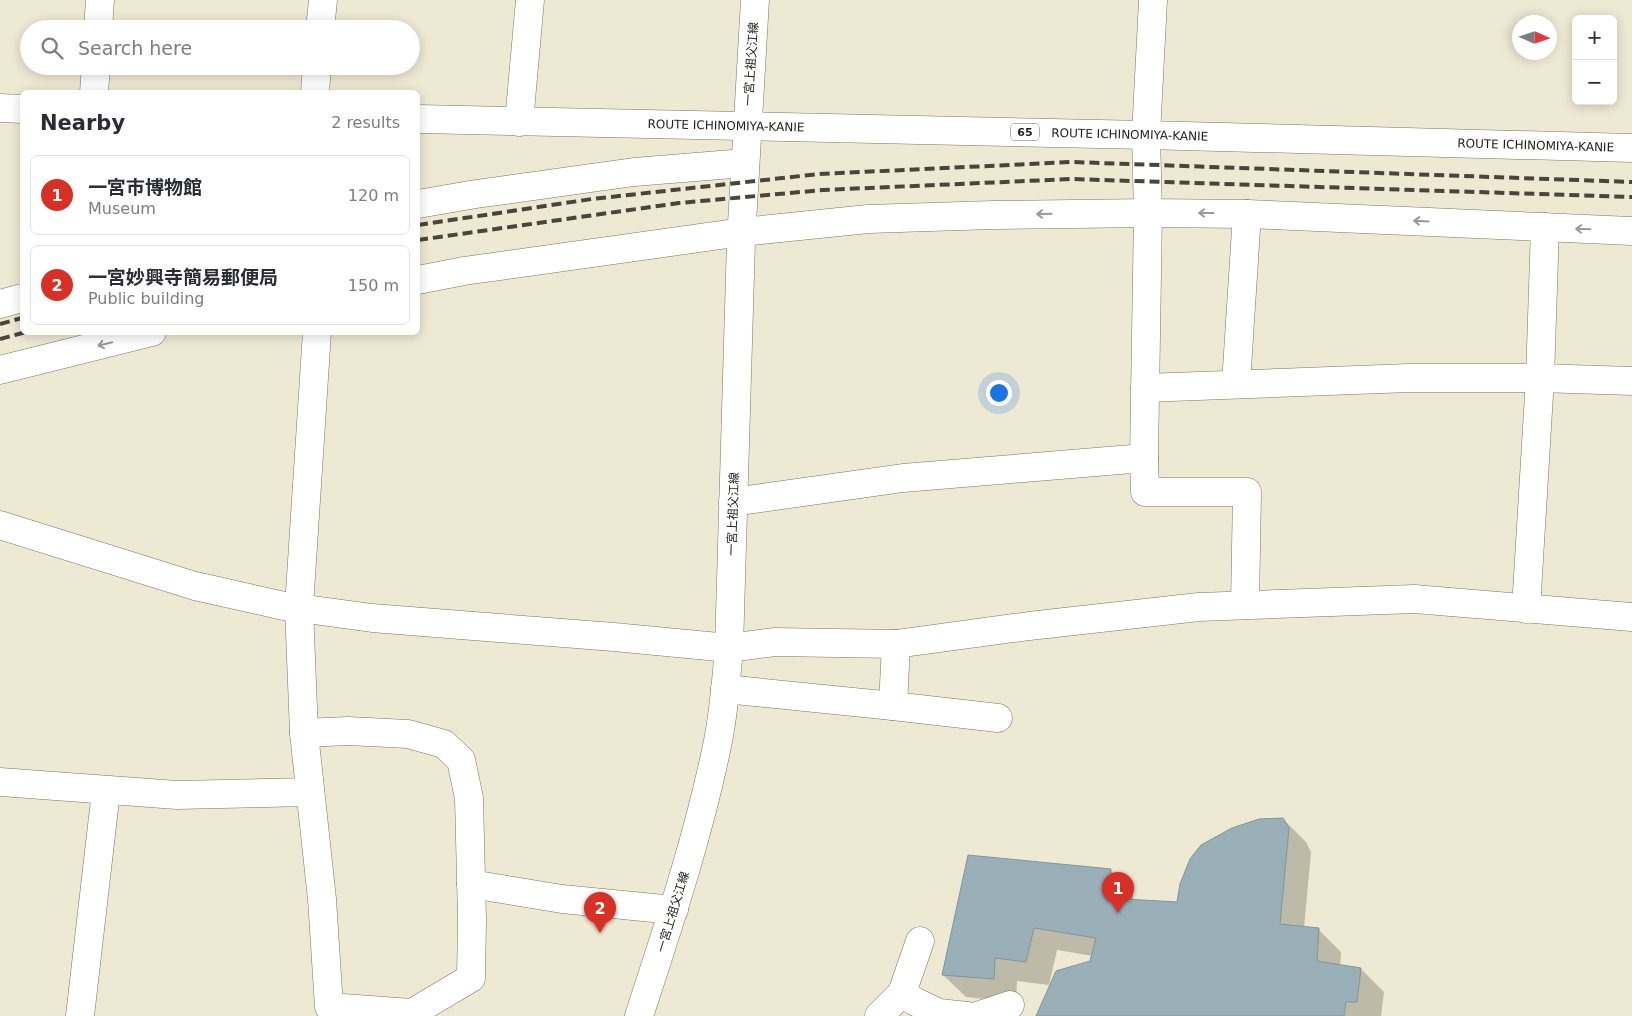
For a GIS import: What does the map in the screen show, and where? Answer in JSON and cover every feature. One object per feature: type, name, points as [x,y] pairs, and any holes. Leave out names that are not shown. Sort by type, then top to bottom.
[{"type":"street","points":[[99,20],[100,0]]},
{"type":"street","points":[[321,20],[323,0]]},
{"type":"street","points":[[519,122],[530,0]]},
{"type":"street","name":"一宮上祖父江線","points":[[639,1016],[674,910],[697,830],[718,744],[729,648],[742,232],[755,0]]},
{"type":"street","points":[[1153,0],[1146,135],[1148,213],[1145,492],[1247,492],[1245,605]]},
{"type":"street","points":[[94,90],[95,75]]},
{"type":"street","points":[[315,90],[316,75]]},
{"type":"street","points":[[0,108],[20,109]]},
{"type":"street","name":"ROUTE ICHINOMIYA-KANIE","points":[[420,119],[1632,148]]},
{"type":"street","points":[[420,204],[634,172],[745,163]]},
{"type":"street","points":[[1236,384],[1247,214]]},
{"type":"street","points":[[420,280],[464,271],[742,232],[868,219],[993,215],[1247,214],[1632,231]]},
{"type":"street","points":[[1526,609],[1540,378],[1545,227]]},
{"type":"street","points":[[0,304],[20,299]]},
{"type":"street","points":[[0,370],[140,335]]},
{"type":"street","points":[[304,733],[348,731],[408,734],[444,744],[461,760],[469,798],[472,920],[471,978],[412,1014],[329,1008],[322,899],[304,733],[299,608],[317,335]]},
{"type":"street","points":[[1145,388],[1408,378],[1540,378],[1632,381]]},
{"type":"street","points":[[733,502],[903,478],[1144,458]]},
{"type":"street","points":[[0,526],[196,586],[299,608],[372,618],[729,648],[775,642],[896,644],[1028,626],[1172,610],[1245,605],[1414,599],[1632,617]]},
{"type":"street","points":[[893,706],[896,644]]},
{"type":"street","points":[[724,689],[998,718]]},
{"type":"street","points":[[0,782],[177,795],[310,792]]},
{"type":"street","points":[[80,1016],[106,791]]},
{"type":"street","points":[[471,884],[562,899],[674,910]]},
{"type":"street","points":[[879,1016],[902,993],[920,941]]},
{"type":"street","points":[[902,993],[914,1002],[939,1013],[968,1016]]},
{"type":"street","points":[[977,1016],[1010,1005]]},
{"type":"building","points":[[1283,818],[1289,828],[1280,924],[1319,928],[1317,961],[1361,968],[1357,1002],[1346,1002],[1344,1016],[1036,1016],[1056,971],[1090,961],[1096,938],[1034,928],[1026,962],[995,958],[994,979],[942,975],[968,855],[1111,869],[1108,898],[1177,902],[1180,884],[1190,859],[1201,845],[1232,828],[1259,819]]},
{"type":"railway","points":[[420,225],[592,199],[819,174],[1072,162],[1632,182]]},
{"type":"railway","points":[[420,240],[679,203],[823,190],[1071,179],[1632,197]]},
{"type":"railway","points":[[0,324],[20,319]]},
{"type":"railway","points":[[0,339],[20,334]]},
{"type":"place","name":"一宮市博物館","points":[[1118,913]]},
{"type":"place","name":"一宮妙興寺簡易郵便局","points":[[600,933]]}]
